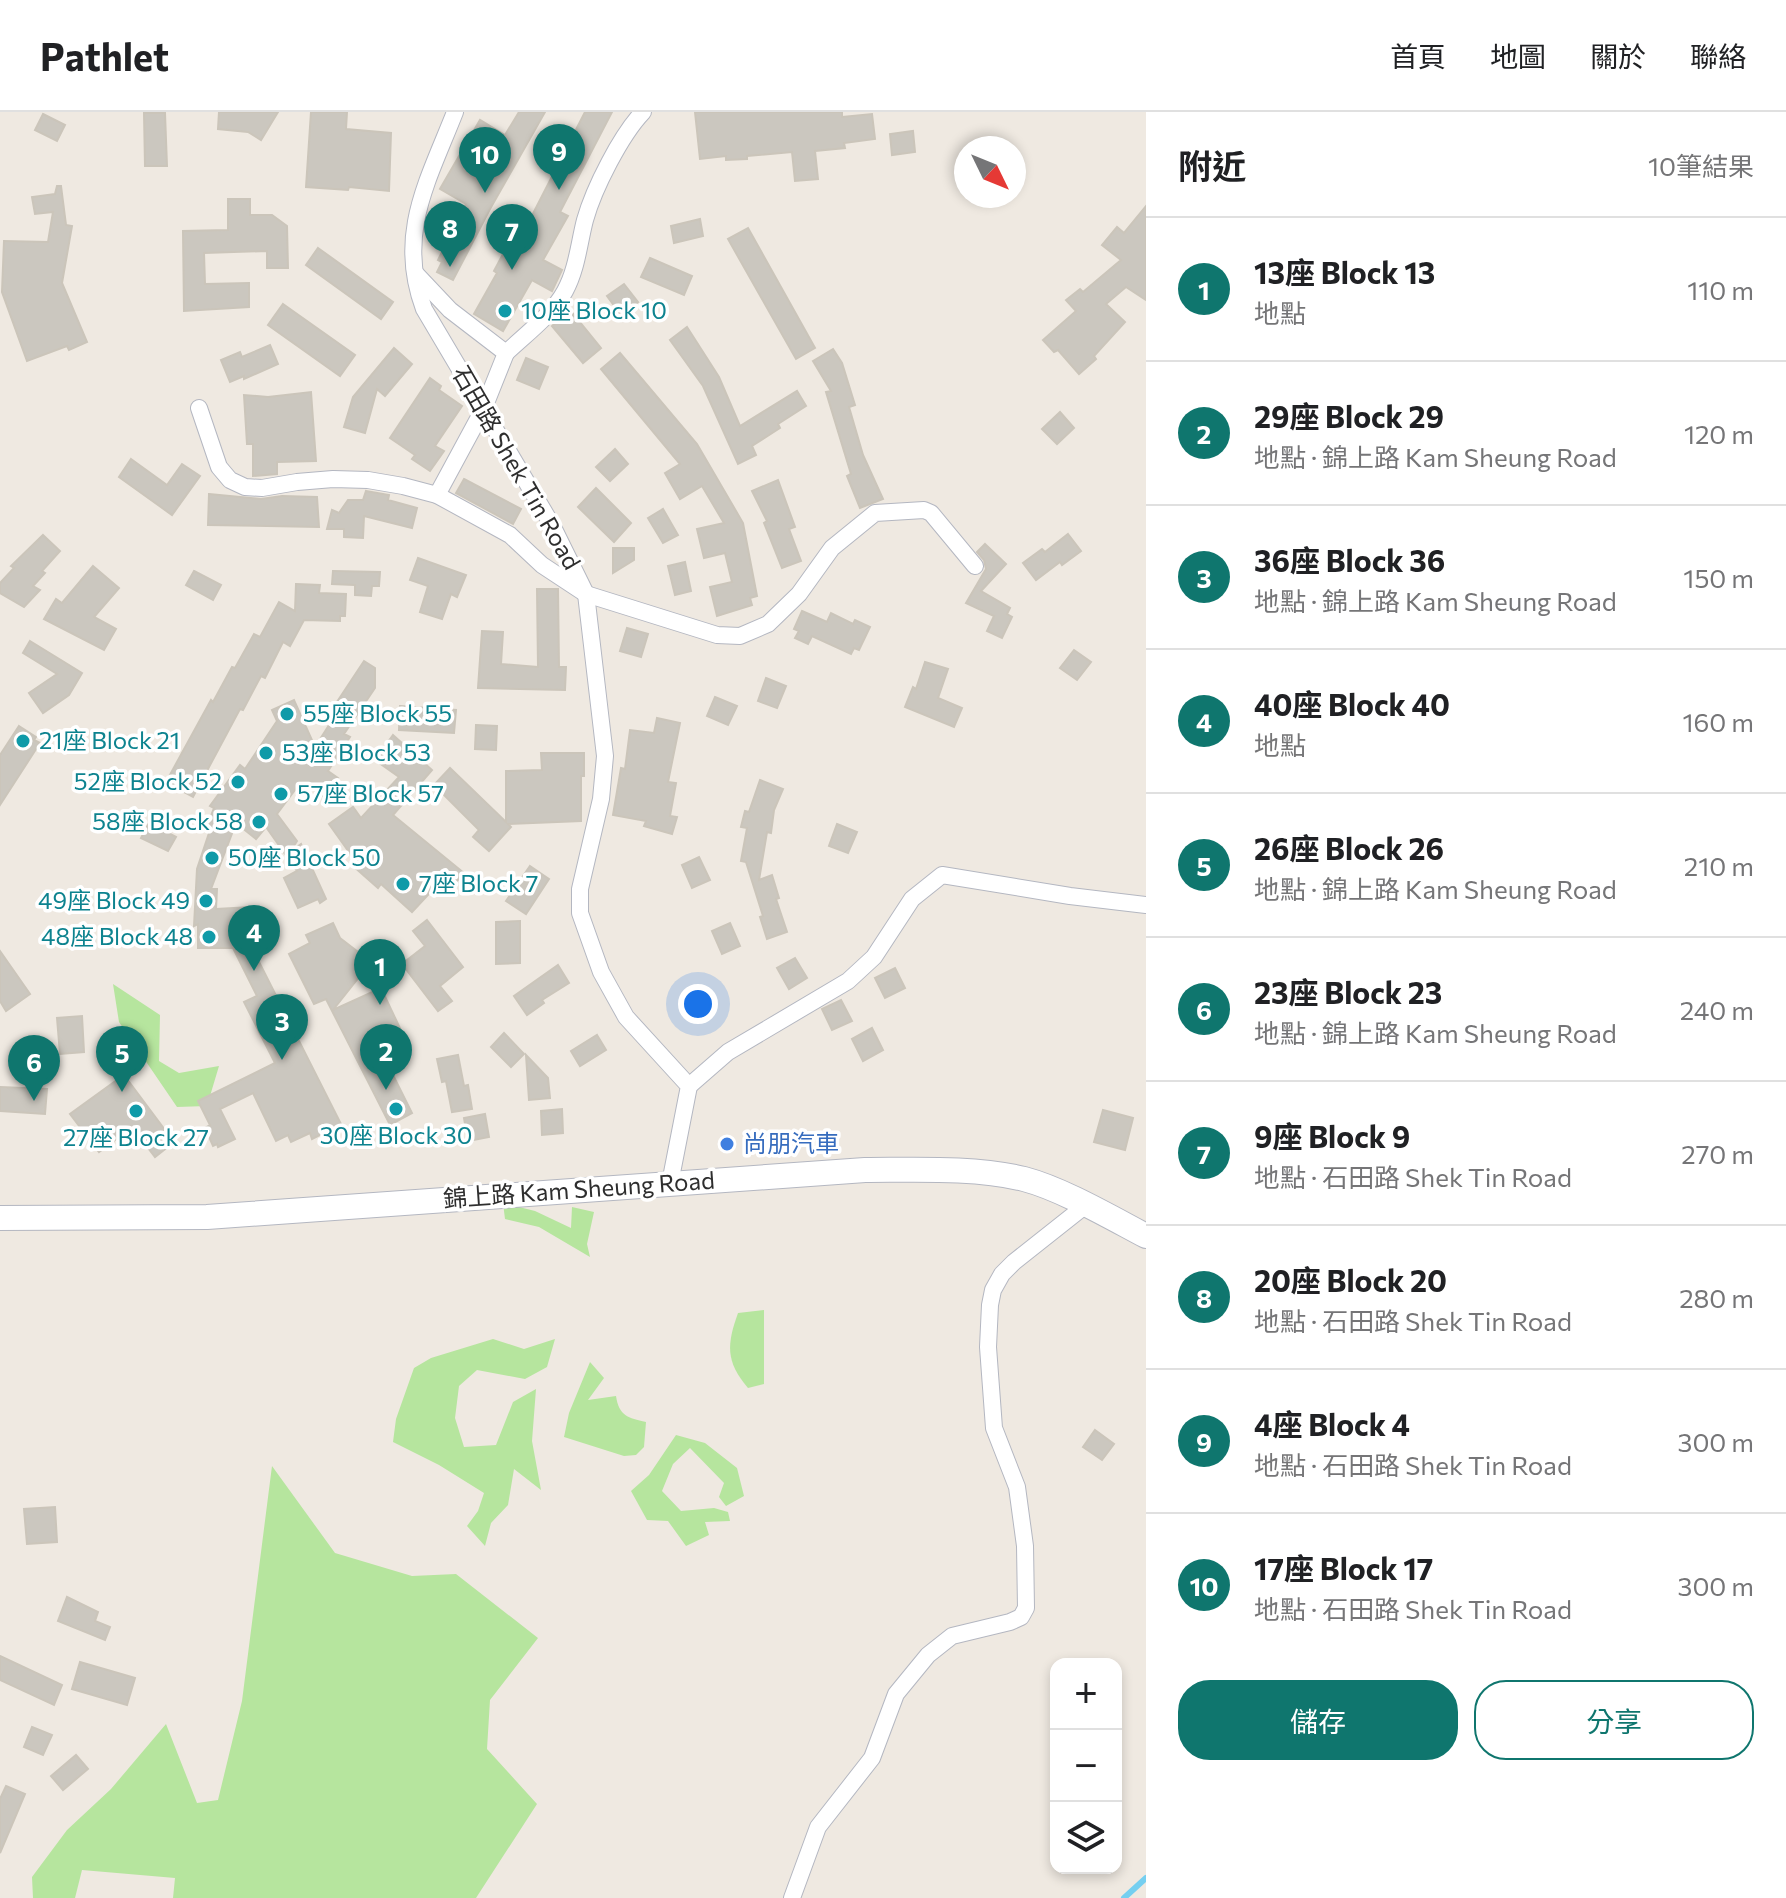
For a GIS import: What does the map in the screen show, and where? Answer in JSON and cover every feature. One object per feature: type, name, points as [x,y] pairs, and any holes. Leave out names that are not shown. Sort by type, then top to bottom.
[{"type":"main road","name":"錦上路 Kam Sheung Road","points":[[0,1218],[207,1217],[865,1170],[945,1169],[1024,1179],[1086,1205],[1146,1236]]},
{"type":"street","name":"石田路 Shek Tin Road","points":[[455,112],[415,218],[413,270],[424,309],[552,525],[586,594],[605,756],[601,799],[580,889],[580,913],[601,972],[626,1017],[689,1086]]},
{"type":"street","points":[[437,495],[484,408],[506,353],[549,312],[566,289],[587,215],[616,149],[643,112]]},
{"type":"street","points":[[413,270],[450,310],[506,353]]},
{"type":"street","points":[[199,408],[219,467],[230,480],[245,487],[356,480],[403,486],[437,495],[510,535],[542,565],[586,594],[717,635],[740,636],[768,624],[799,594],[832,548],[875,513],[924,510],[931,513],[975,566]]},
{"type":"street","points":[[670,1183],[689,1086],[728,1052],[848,981],[874,957],[912,899],[942,875],[1146,905]]},
{"type":"street","points":[[792,1898],[818,1827],[872,1758],[896,1694],[928,1655],[952,1636],[1010,1622],[1021,1617],[1026,1608],[1025,1546],[1017,1487],[994,1428],[988,1347],[990,1305],[993,1290],[1002,1274],[1086,1205]]},
{"type":"green space","points":[[113,984],[160,1015],[159,1061],[179,1073],[219,1066],[207,1106],[177,1107],[119,1022]]},
{"type":"green space","points":[[503,1203],[535,1211],[571,1228],[572,1207],[594,1212],[587,1244],[590,1257],[539,1227],[505,1219]]},
{"type":"green space","points":[[764,1310],[764,1384],[748,1388],[735,1369],[730,1343],[738,1313]]},
{"type":"green space","points":[[493,1339],[524,1349],[555,1339],[547,1367],[525,1379],[477,1370],[459,1386],[455,1418],[464,1447],[496,1445],[513,1402],[536,1389],[532,1441],[541,1490],[514,1469],[508,1505],[491,1523],[485,1546],[467,1526],[478,1511],[484,1493],[439,1465],[393,1442],[396,1419],[414,1368],[431,1358]]},
{"type":"green space","points":[[590,1362],[604,1378],[588,1400],[616,1396],[619,1408],[625,1415],[646,1422],[644,1447],[636,1455],[624,1456],[564,1437],[569,1413]]},
{"type":"green space","points":[[676,1435],[705,1443],[737,1468],[744,1496],[726,1506],[719,1497],[724,1483],[690,1448],[673,1464],[662,1491],[681,1511],[714,1508],[728,1512],[730,1521],[705,1522],[709,1535],[686,1546],[668,1521],[647,1520],[631,1491],[649,1475]]},
{"type":"green space","points":[[272,1466],[335,1553],[412,1576],[456,1574],[538,1638],[490,1700],[487,1749],[537,1804],[476,1898],[173,1898],[175,1878],[82,1870],[75,1898],[33,1898],[32,1877],[67,1830],[111,1789],[166,1724],[197,1803],[218,1800],[242,1701]]},
{"type":"building","points":[[219,112],[278,112],[261,140],[248,132],[218,129]]},
{"type":"building","points":[[311,112],[347,112],[346,129],[391,133],[389,191],[306,187]]},
{"type":"building","points":[[519,112],[545,112],[453,280],[437,272],[442,262],[438,260],[466,204],[440,189],[480,120],[505,135]]},
{"type":"building","points":[[585,112],[612,112],[560,212],[568,216],[543,260],[562,270],[552,291],[532,280],[503,331],[474,314],[497,273],[494,271],[512,237],[519,241]]},
{"type":"building","points":[[695,112],[842,112],[842,117],[872,114],[875,139],[844,143],[845,148],[815,151],[818,179],[795,181],[792,152],[747,156],[747,159],[726,160],[726,156],[700,159]]},
{"type":"building","points":[[144,113],[165,113],[167,166],[145,166]]},
{"type":"building","points":[[43,114],[65,125],[57,141],[35,130]]},
{"type":"building","points":[[913,131],[915,152],[892,155],[890,134]]},
{"type":"building","points":[[57,186],[61,186],[66,225],[72,226],[62,283],[87,342],[27,361],[2,292],[4,241],[48,242],[53,212],[35,214],[32,197],[55,194]]},
{"type":"building","points":[[228,199],[250,199],[250,215],[272,215],[287,226],[288,268],[267,268],[267,251],[204,253],[205,284],[249,283],[249,307],[184,311],[183,231],[228,230]]},
{"type":"building","points":[[1146,206],[1146,300],[1126,287],[1106,304],[1125,322],[1094,356],[1096,359],[1079,374],[1058,350],[1054,352],[1043,340],[1076,311],[1066,300],[1080,289],[1083,292],[1121,260],[1102,245],[1117,227],[1124,233]]},
{"type":"building","points":[[700,219],[703,236],[674,243],[671,226]]},
{"type":"building","points":[[748,228],[815,348],[796,359],[728,239]]},
{"type":"building","points":[[318,248],[393,302],[381,319],[306,265]]},
{"type":"building","points":[[650,258],[692,276],[684,295],[641,277]]},
{"type":"building","points":[[624,284],[638,302],[621,315],[607,296]]},
{"type":"building","points":[[283,304],[355,355],[340,376],[268,325]]},
{"type":"building","points":[[570,310],[601,348],[583,363],[552,326]]},
{"type":"building","points":[[687,327],[719,377],[740,426],[797,391],[806,406],[752,446],[756,455],[738,464],[703,386],[670,340]]},
{"type":"building","points":[[270,345],[278,364],[230,382],[221,360],[240,352],[242,357]]},
{"type":"building","points":[[394,348],[412,364],[385,396],[377,389],[365,433],[344,427],[353,397]]},
{"type":"building","points":[[833,349],[842,363],[855,405],[849,407],[863,455],[883,499],[860,508],[847,476],[851,474],[826,392],[831,391],[813,361]]},
{"type":"building","points":[[620,353],[697,444],[743,523],[757,596],[750,598],[752,605],[717,616],[710,587],[732,582],[725,553],[704,558],[697,529],[724,523],[702,486],[680,499],[665,473],[680,464],[601,369]]},
{"type":"building","points":[[526,358],[548,367],[539,389],[517,380]]},
{"type":"building","points":[[430,378],[441,386],[439,390],[462,406],[435,446],[444,451],[430,471],[412,459],[415,455],[390,438]]},
{"type":"building","points":[[311,392],[316,461],[277,462],[277,474],[253,476],[253,444],[247,444],[244,395],[268,397]]},
{"type":"building","points":[[1060,412],[1074,428],[1057,444],[1042,429]]},
{"type":"building","points":[[615,449],[628,464],[610,481],[596,467]]},
{"type":"building","points":[[131,459],[167,485],[182,464],[200,476],[172,515],[119,477]]},
{"type":"building","points":[[464,479],[521,509],[513,524],[456,493]]},
{"type":"building","points":[[778,480],[795,527],[789,529],[801,561],[782,568],[764,523],[767,521],[752,491]]},
{"type":"building","points":[[596,488],[631,523],[614,542],[578,507]]},
{"type":"building","points":[[366,491],[389,495],[388,500],[417,508],[412,528],[364,516],[363,538],[344,537],[344,529],[327,529],[332,510],[339,513],[348,500],[363,500]]},
{"type":"building","points":[[209,494],[261,499],[317,497],[319,527],[208,525]]},
{"type":"building","points":[[663,509],[678,535],[663,543],[648,518]]},
{"type":"building","points":[[1068,534],[1081,551],[1036,580],[1023,563],[1042,549],[1045,552]]},
{"type":"building","points":[[43,535],[60,551],[42,571],[45,573],[33,586],[40,590],[24,607],[0,593],[0,583],[14,568],[11,566]]},
{"type":"building","points":[[985,544],[1006,564],[981,591],[1010,608],[1007,614],[1012,617],[1002,638],[987,631],[994,616],[966,603],[986,569],[984,560],[977,552]]},
{"type":"building","points":[[613,548],[634,548],[634,560],[613,573]]},
{"type":"building","points":[[418,558],[466,575],[457,597],[451,594],[442,619],[420,612],[428,586],[410,580]]},
{"type":"building","points":[[685,562],[691,591],[675,595],[668,566]]},
{"type":"building","points":[[93,566],[119,588],[94,617],[116,629],[104,650],[44,619],[56,599],[62,603]]},
{"type":"building","points":[[194,571],[221,585],[213,600],[186,585]]},
{"type":"building","points":[[333,571],[380,572],[379,586],[372,586],[371,596],[355,595],[355,585],[332,584]]},
{"type":"building","points":[[296,584],[320,585],[319,593],[346,594],[345,616],[340,616],[340,621],[304,620],[290,646],[283,642],[265,678],[261,676],[243,710],[240,709],[193,797],[166,782],[211,700],[213,702],[254,634],[260,637],[279,602],[295,611]]},
{"type":"building","points":[[537,589],[558,589],[559,667],[566,667],[565,690],[478,688],[482,631],[503,632],[501,664],[538,667]]},
{"type":"building","points":[[802,611],[827,622],[831,613],[853,624],[855,620],[870,627],[859,650],[854,648],[851,654],[812,636],[808,644],[795,638],[799,631],[794,629]]},
{"type":"building","points":[[627,628],[648,634],[641,657],[620,651]]},
{"type":"building","points":[[30,641],[82,673],[69,695],[43,713],[29,693],[57,674],[23,653]]},
{"type":"building","points":[[1074,650],[1091,662],[1077,680],[1060,668]]},
{"type":"building","points":[[364,661],[375,668],[375,688],[344,734],[350,737],[328,771],[338,778],[326,798],[301,782],[277,814],[297,841],[290,852],[301,844],[326,899],[320,903],[318,899],[298,908],[284,878],[297,871],[266,827],[256,839],[236,823],[211,889],[217,889],[216,909],[250,907],[252,948],[341,1124],[312,1139],[310,1133],[291,1142],[288,1135],[276,1141],[253,1093],[220,1109],[235,1139],[218,1147],[217,1144],[213,1146],[205,1128],[210,1125],[198,1101],[275,1063],[244,1002],[257,996],[233,948],[198,948],[198,924],[194,926],[197,869],[210,830],[206,828],[214,808],[210,806],[240,765],[245,769],[277,721],[272,710],[294,700],[315,747],[338,711],[333,708]]},
{"type":"building","points":[[925,662],[948,669],[938,698],[962,708],[954,727],[905,707],[913,687],[916,689]]},
{"type":"building","points":[[766,678],[786,686],[777,708],[758,701]]},
{"type":"building","points":[[715,697],[737,706],[728,725],[707,716]]},
{"type":"building","points":[[400,706],[456,710],[454,733],[399,730]]},
{"type":"building","points":[[657,718],[680,723],[668,782],[676,783],[670,816],[677,817],[672,834],[644,826],[646,821],[613,815],[621,768],[625,769],[630,730],[654,733]]},
{"type":"building","points":[[476,725],[497,726],[496,750],[475,749]]},
{"type":"building","points":[[19,726],[40,743],[0,805],[0,755]]},
{"type":"building","points":[[393,735],[432,770],[393,815],[464,873],[448,891],[439,883],[412,912],[381,884],[378,888],[352,865],[356,862],[329,824],[353,807],[361,818],[399,777],[375,760]]},
{"type":"building","points":[[541,753],[584,753],[581,821],[508,824],[511,827],[489,851],[473,837],[479,830],[434,785],[450,768],[506,822],[506,771],[542,770]]},
{"type":"building","points":[[760,780],[783,789],[774,810],[771,833],[767,832],[759,880],[772,875],[787,932],[767,939],[746,862],[741,861],[747,828],[741,827]]},
{"type":"building","points":[[149,823],[176,837],[168,851],[141,838]]},
{"type":"building","points":[[837,824],[857,832],[848,853],[829,846]]},
{"type":"building","points":[[699,857],[710,880],[692,888],[682,865]]},
{"type":"building","points":[[530,866],[549,879],[526,914],[506,901]]},
{"type":"building","points":[[427,920],[463,967],[440,986],[452,1001],[438,1011],[402,964],[425,946],[413,931]]},
{"type":"building","points":[[520,921],[520,963],[496,964],[496,922]]},
{"type":"building","points":[[333,923],[340,938],[371,962],[333,1010],[381,988],[406,1041],[382,1053],[412,1113],[390,1125],[326,999],[314,1004],[289,954],[310,943],[306,935]]},
{"type":"building","points":[[730,923],[740,946],[722,954],[712,931]]},
{"type":"building","points":[[0,951],[30,994],[6,1011],[0,1001]]},
{"type":"building","points":[[795,958],[807,978],[789,989],[777,968]]},
{"type":"building","points":[[558,965],[569,983],[542,1000],[544,1003],[527,1015],[514,996]]},
{"type":"building","points":[[895,968],[905,988],[885,998],[875,978]]},
{"type":"building","points":[[841,1000],[852,1021],[832,1030],[822,1009]]},
{"type":"building","points":[[82,1016],[84,1052],[60,1054],[57,1018]]},
{"type":"building","points":[[872,1028],[883,1050],[863,1061],[852,1039]]},
{"type":"building","points":[[504,1033],[524,1054],[511,1067],[491,1047]]},
{"type":"building","points":[[597,1035],[606,1050],[580,1066],[571,1051]]},
{"type":"building","points":[[458,1055],[472,1109],[452,1112],[446,1081],[442,1082],[437,1059]]},
{"type":"building","points":[[526,1055],[548,1078],[550,1098],[529,1100]]},
{"type":"building","points":[[124,1075],[174,1142],[155,1157],[132,1127],[99,1152],[70,1114]]},
{"type":"building","points":[[0,1087],[47,1089],[45,1114],[0,1111]]},
{"type":"building","points":[[562,1109],[563,1133],[542,1135],[541,1111]]},
{"type":"building","points":[[1103,1110],[1133,1118],[1125,1150],[1094,1142]]},
{"type":"building","points":[[485,1114],[489,1137],[468,1141],[464,1118]]},
{"type":"building","points":[[1095,1430],[1114,1444],[1102,1460],[1083,1447]]},
{"type":"building","points":[[55,1507],[57,1542],[27,1544],[24,1509]]},
{"type":"building","points":[[67,1597],[98,1612],[95,1621],[110,1627],[105,1640],[58,1621]]},
{"type":"building","points":[[0,1656],[62,1685],[54,1705],[0,1680]]},
{"type":"building","points":[[80,1662],[135,1678],[127,1705],[72,1689]]},
{"type":"building","points":[[32,1727],[52,1735],[43,1755],[24,1747]]},
{"type":"building","points":[[76,1755],[88,1769],[63,1790],[51,1776]]},
{"type":"building","points":[[6,1786],[25,1794],[0,1853],[0,1799]]},
{"type":"waterway","points":[[1124,1898],[1146,1878]]},
{"type":"place","name":"4座 Block 4","points":[[559,190]]},
{"type":"place","name":"17座 Block 17","points":[[485,193]]},
{"type":"place","name":"20座 Block 20","points":[[450,267]]},
{"type":"place","name":"9座 Block 9","points":[[512,270]]},
{"type":"place","name":"10座 Block 10","points":[[505,311]]},
{"type":"place","name":"55座 Block 55","points":[[287,714]]},
{"type":"place","name":"21座 Block 21","points":[[23,741]]},
{"type":"place","name":"53座 Block 53","points":[[266,753]]},
{"type":"place","name":"52座 Block 52","points":[[238,782]]},
{"type":"place","name":"57座 Block 57","points":[[281,794]]},
{"type":"place","name":"58座 Block 58","points":[[259,822]]},
{"type":"place","name":"50座 Block 50","points":[[212,858]]},
{"type":"place","name":"7座 Block 7","points":[[403,884]]},
{"type":"place","name":"49座 Block 49","points":[[206,901]]},
{"type":"place","name":"48座 Block 48","points":[[209,937]]},
{"type":"place","name":"40座 Block 40","points":[[254,971]]},
{"type":"place","name":"13座 Block 13","points":[[380,1005]]},
{"type":"place","name":"36座 Block 36","points":[[282,1060]]},
{"type":"place","name":"29座 Block 29","points":[[386,1090]]},
{"type":"place","name":"26座 Block 26","points":[[122,1092]]},
{"type":"place","name":"23座 Block 23","points":[[34,1101]]},
{"type":"place","name":"30座 Block 30","points":[[396,1109]]},
{"type":"place","name":"27座 Block 27","points":[[136,1111]]},
{"type":"place","name":"尚朋汽車","points":[[727,1144]]}]
